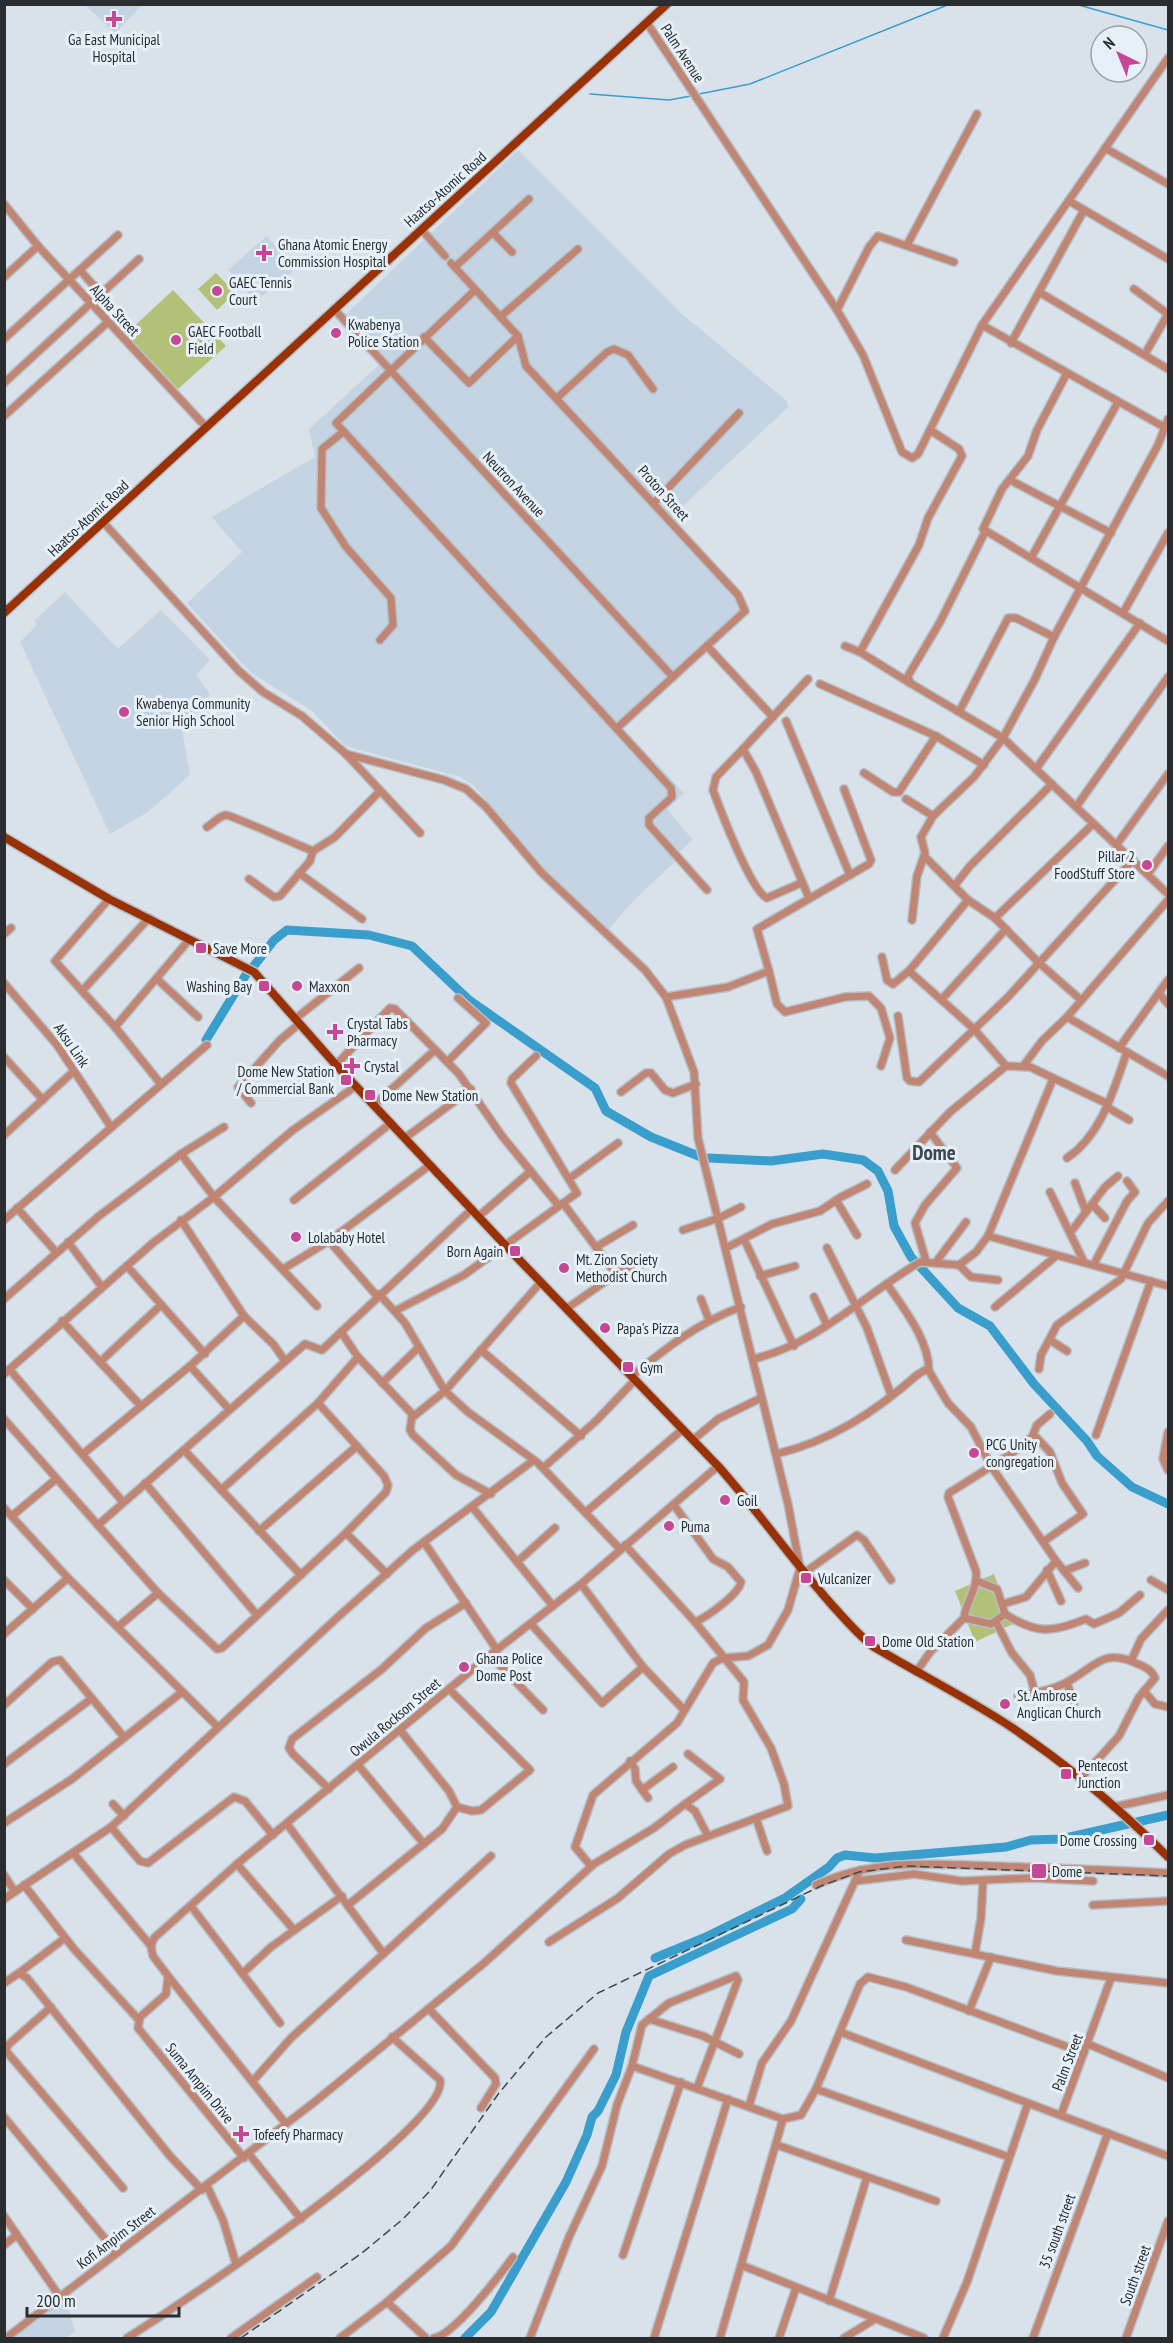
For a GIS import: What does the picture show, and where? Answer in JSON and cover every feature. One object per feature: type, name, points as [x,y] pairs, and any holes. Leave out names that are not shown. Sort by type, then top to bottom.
[{"type":"main road","name":"Haatso-Atomic Road","points":[[4,614],[667,4]]},
{"type":"main road","points":[[4,837],[109,899],[247,967],[430,1165],[718,1466],[748,1500],[802,1571],[867,1642],[1006,1724],[1080,1779],[1142,1831],[1168,1857]]},
{"type":"street","name":"Palm Avenue","points":[[647,23],[837,310],[863,355],[902,452],[912,458],[918,454],[930,430]]},
{"type":"street","points":[[860,652],[919,545],[928,518],[962,456],[959,449],[930,430],[982,326],[1168,58]]},
{"type":"street","points":[[907,245],[977,114]]},
{"type":"street","points":[[1105,148],[1168,184]]},
{"type":"street","points":[[512,252],[493,233],[529,199]]},
{"type":"street","points":[[1069,201],[1168,259]]},
{"type":"street","name":"Alpha Street","points":[[5,209],[206,427]]},
{"type":"street","points":[[1011,343],[1084,210]]},
{"type":"street","points":[[421,229],[445,256]]},
{"type":"street","name":"Proton Street","points":[[493,233],[453,265],[518,336],[526,366],[738,595],[744,606],[745,611],[617,728]]},
{"type":"street","points":[[4,339],[118,234]]},
{"type":"street","points":[[837,310],[874,240],[883,237],[954,262]]},
{"type":"street","points":[[4,277],[38,246]]},
{"type":"street","points":[[500,317],[578,249]]},
{"type":"street","points":[[4,383],[139,259]]},
{"type":"street","points":[[80,270],[92,284],[104,291]]},
{"type":"street","points":[[1134,289],[1168,314],[1145,354]]},
{"type":"street","points":[[475,290],[389,369],[336,423],[673,791],[672,796],[649,818],[649,825],[707,890]]},
{"type":"street","points":[[1039,292],[1168,369]]},
{"type":"street","name":"Neutron Avenue","points":[[334,309],[673,677]]},
{"type":"street","points":[[6,413],[108,322]]},
{"type":"street","points":[[982,326],[1164,427]]},
{"type":"street","points":[[424,337],[469,383],[518,336]]},
{"type":"street","points":[[557,398],[607,352],[614,349],[628,355],[652,389]]},
{"type":"street","points":[[1067,373],[1037,430],[1028,456],[982,525],[985,532],[1168,640]]},
{"type":"street","points":[[1031,558],[1119,402]]},
{"type":"street","points":[[654,503],[739,413]]},
{"type":"street","points":[[1081,1000],[1038,963],[995,918],[968,900],[924,856],[920,840],[933,816],[984,765],[1003,738],[1035,679],[1054,637],[1161,438],[1168,419]]},
{"type":"street","points":[[343,432],[322,449],[320,500],[325,516],[341,540],[391,598],[393,625],[380,640]]},
{"type":"street","points":[[1161,438],[1168,442]]},
{"type":"street","points":[[1010,480],[1111,532]]},
{"type":"street","points":[[103,522],[239,671],[263,692],[302,716],[346,754],[420,833]]},
{"type":"street","points":[[910,683],[908,676],[940,622],[985,532]]},
{"type":"street","points":[[1123,613],[1168,533]]},
{"type":"street","points":[[959,712],[1008,618],[1016,618],[1054,637]]},
{"type":"street","points":[[1036,769],[1140,623]]},
{"type":"street","points":[[707,646],[773,717]]},
{"type":"street","points":[[845,646],[860,652],[1003,738],[1168,894]]},
{"type":"street","points":[[1076,807],[1168,677]]},
{"type":"street","points":[[801,883],[767,898],[759,893],[713,790],[716,777],[808,680]]},
{"type":"street","points":[[820,684],[936,736],[984,765]]},
{"type":"street","points":[[786,722],[850,875]]},
{"type":"street","points":[[864,773],[891,791],[899,792],[936,736]]},
{"type":"street","points":[[743,749],[765,793],[808,898]]},
{"type":"street","points":[[346,754],[444,780],[476,796],[541,872],[645,970],[666,997],[696,1084],[698,1137],[741,1307],[802,1571],[789,1610],[768,1645],[748,1656],[726,1657],[713,1663],[670,1731],[630,1761],[593,1795],[575,1847],[591,1866]]},
{"type":"street","points":[[1117,844],[1168,774]]},
{"type":"street","points":[[955,885],[970,866],[1053,784]]},
{"type":"street","points":[[844,789],[871,860],[869,864],[757,929],[777,1004],[785,1012],[859,994],[873,998],[881,1008],[890,1038],[881,1065]]},
{"type":"street","points":[[249,879],[274,897],[280,896],[310,861],[313,851],[339,832],[381,791]]},
{"type":"street","points":[[906,799],[933,816]]},
{"type":"street","points":[[207,827],[218,818],[232,815],[278,838],[313,851]]},
{"type":"street","points":[[995,918],[1092,824]]},
{"type":"street","points":[[1148,874],[1168,846]]},
{"type":"street","points":[[912,920],[917,876],[924,856]]},
{"type":"street","points":[[898,1016],[907,1078],[919,1082],[1008,997],[1133,860]]},
{"type":"street","points":[[299,873],[362,919]]},
{"type":"street","points":[[109,899],[56,961],[115,1027],[160,1083]]},
{"type":"street","points":[[882,957],[887,980],[891,985],[909,971],[968,900]]},
{"type":"street","points":[[1024,1065],[1042,1041],[1067,1017],[1168,900]]},
{"type":"street","points":[[82,991],[149,918]]},
{"type":"street","points":[[4,934],[11,928]]},
{"type":"street","points":[[941,1000],[1006,929]]},
{"type":"street","points":[[115,1027],[189,940]]},
{"type":"street","points":[[251,1103],[238,1087],[297,1021],[358,968]]},
{"type":"street","points":[[666,997],[728,987],[769,971]]},
{"type":"street","points":[[909,971],[974,1029],[1006,1066]]},
{"type":"street","points":[[157,979],[198,1017]]},
{"type":"street","points":[[1119,1048],[1168,980]]},
{"type":"street","name":"Aksu Link","points":[[5,985],[57,1045],[111,1127]]},
{"type":"street","points":[[1159,993],[1168,1004]]},
{"type":"street","points":[[448,1061],[486,1023],[458,998]]},
{"type":"street","points":[[336,1065],[393,1008],[448,1061],[471,1089],[502,1136],[616,1271]]},
{"type":"street","points":[[1067,1017],[1168,1076]]},
{"type":"street","points":[[4,1220],[160,1083],[207,1045]]},
{"type":"street","points":[[374,1105],[435,1050]]},
{"type":"street","points":[[1067,1158],[1082,1148],[1107,1106],[1127,1052]]},
{"type":"street","points":[[396,1311],[464,1275],[577,1193],[511,1083],[512,1079],[536,1056]]},
{"type":"street","points":[[4,1058],[43,1100]]},
{"type":"street","points":[[895,1170],[930,1132],[1006,1066],[1024,1065],[1107,1106],[1129,1120]]},
{"type":"street","points":[[4,1135],[74,1071]]},
{"type":"street","points":[[621,1092],[646,1072],[651,1073],[665,1090],[673,1093],[696,1084]]},
{"type":"street","points":[[959,1265],[976,1252],[988,1236],[1053,1079]]},
{"type":"street","points":[[123,1502],[83,1454],[7,1372],[62,1321],[181,1220],[214,1197],[294,1130],[356,1086]]},
{"type":"street","points":[[405,1138],[471,1089]]},
{"type":"street","points":[[294,1200],[391,1123]]},
{"type":"street","points":[[4,1299],[68,1242],[181,1154],[224,1127]]},
{"type":"street","points":[[923,1261],[915,1223],[925,1205],[957,1168],[930,1132]]},
{"type":"street","points":[[570,1178],[618,1143]]},
{"type":"street","points":[[181,1154],[214,1197],[317,1306]]},
{"type":"street","points":[[284,1269],[329,1241],[430,1165]]},
{"type":"street","points":[[98,1525],[307,1343],[320,1351],[378,1295],[476,1212],[531,1171]]},
{"type":"street","points":[[1070,1233],[1105,1186],[1118,1176]]},
{"type":"street","points":[[1094,1264],[1127,1201],[1134,1195],[1135,1192],[1127,1181]]},
{"type":"street","points":[[1075,1183],[1086,1212]]},
{"type":"street","points":[[726,1248],[772,1224],[820,1211],[867,1184]]},
{"type":"street","points":[[1050,1192],[1084,1262]]},
{"type":"street","points":[[836,1200],[857,1235]]},
{"type":"street","points":[[1039,1369],[1041,1355],[1057,1325],[1115,1285],[1126,1273],[1143,1231],[1168,1201]]},
{"type":"street","points":[[1092,1204],[1105,1218]]},
{"type":"street","points":[[683,1230],[719,1218],[741,1207]]},
{"type":"street","points":[[18,1208],[56,1252]]},
{"type":"street","points":[[181,1220],[244,1316],[274,1345],[285,1361]]},
{"type":"street","points":[[936,1262],[966,1222]]},
{"type":"street","points":[[596,1247],[633,1225]]},
{"type":"street","points":[[988,1236],[1168,1286]]},
{"type":"street","points":[[744,1239],[794,1346]]},
{"type":"street","points":[[329,1241],[378,1295],[396,1311],[445,1391],[473,1416],[543,1468],[623,1547],[726,1657],[744,1682],[742,1700],[771,1748],[788,1802],[786,1808],[708,1836],[669,1854],[618,1898],[549,1942]]},
{"type":"street","points":[[68,1242],[102,1287]]},
{"type":"street","points":[[827,1248],[857,1306],[891,1395]]},
{"type":"street","points":[[994,1307],[1056,1256]]},
{"type":"street","points":[[753,1359],[794,1346],[923,1261],[959,1265],[971,1276],[998,1280]]},
{"type":"street","points":[[616,1271],[629,1270],[647,1262]]},
{"type":"street","points":[[127,1266],[204,1354]]},
{"type":"street","points":[[760,1276],[795,1266]]},
{"type":"street","points":[[566,1309],[612,1279],[616,1271]]},
{"type":"street","points":[[1096,1435],[1151,1281]]},
{"type":"street","points":[[491,1494],[456,1475],[413,1435],[410,1426],[412,1416],[445,1391],[541,1282]]},
{"type":"street","points":[[887,1284],[916,1331],[927,1356],[929,1371],[948,1402],[971,1427],[992,1466],[1056,1561],[1078,1588]]},
{"type":"street","points":[[814,1297],[827,1325]]},
{"type":"street","points":[[701,1299],[709,1320]]},
{"type":"street","points":[[100,1362],[161,1305]]},
{"type":"street","points":[[543,1468],[581,1436],[634,1378],[671,1344],[709,1320],[741,1307]]},
{"type":"street","points":[[83,1454],[204,1354],[244,1316]]},
{"type":"street","points":[[62,1321],[141,1405]]},
{"type":"street","points":[[341,1332],[358,1357],[412,1416]]},
{"type":"street","points":[[1050,1340],[1066,1351]]},
{"type":"street","points":[[382,1383],[418,1348]]},
{"type":"street","points":[[481,1350],[581,1436]]},
{"type":"street","points":[[221,1490],[318,1403],[358,1357]]},
{"type":"street","points":[[190,1366],[229,1409]]},
{"type":"street","points":[[776,1454],[817,1442],[851,1426],[921,1372],[929,1371]]},
{"type":"street","points":[[693,1440],[718,1419],[761,1398]]},
{"type":"street","points":[[4,1419],[158,1593],[217,1649],[222,1648],[301,1575],[386,1492],[388,1485],[318,1403]]},
{"type":"street","points":[[916,1672],[931,1651],[964,1618],[965,1608],[977,1581],[948,1495],[1011,1454],[1034,1435],[1037,1425],[1050,1414]]},
{"type":"street","points":[[586,1512],[683,1429]]},
{"type":"street","points":[[1168,1432],[1163,1460],[1168,1470]]},
{"type":"street","points":[[1034,1435],[1050,1452],[1062,1483],[1083,1514],[1043,1542]]},
{"type":"street","points":[[259,1532],[357,1446]]},
{"type":"street","points":[[184,1450],[301,1575]]},
{"type":"street","points":[[4,1899],[111,1827],[387,1574],[424,1542],[473,1508],[534,1460]]},
{"type":"street","name":"Owula Rockson Street","points":[[151,1946],[154,1938],[237,1864],[494,1652],[581,1584],[718,1466]]},
{"type":"street","points":[[12,1516],[56,1479]]},
{"type":"street","points":[[145,1483],[257,1615]]},
{"type":"street","points":[[674,1505],[714,1559],[728,1567],[741,1582],[739,1588],[729,1597],[704,1618],[695,1622]]},
{"type":"street","points":[[4,1508],[68,1578],[119,1626],[218,1727]]},
{"type":"street","points":[[473,1508],[553,1606]]},
{"type":"street","points":[[517,1562],[555,1528]]},
{"type":"street","points":[[346,1533],[387,1574]]},
{"type":"street","points":[[802,1571],[857,1535],[864,1540],[891,1580]]},
{"type":"street","points":[[424,1542],[466,1603],[494,1652],[543,1710]]},
{"type":"street","points":[[1003,1604],[1026,1597],[1056,1561]]},
{"type":"street","points":[[1064,1571],[1085,1563]]},
{"type":"street","points":[[1047,1570],[1061,1601]]},
{"type":"street","points":[[4,1634],[68,1578]]},
{"type":"street","points":[[4,1580],[33,1609]]},
{"type":"street","points":[[1151,1580],[1168,1590]]},
{"type":"street","points":[[977,1581],[997,1589],[1005,1614],[1033,1630],[1068,1626],[1086,1619],[1094,1624],[1119,1613],[1140,1595]]},
{"type":"street","points":[[581,1584],[643,1668],[684,1710]]},
{"type":"street","points":[[119,1626],[158,1593]]},
{"type":"street","points":[[329,1789],[293,1754],[289,1748],[292,1740],[382,1669],[426,1628],[466,1603]]},
{"type":"street","points":[[1131,1661],[1141,1639],[1168,1610]]},
{"type":"street","points":[[964,1618],[985,1624],[996,1622],[1005,1614]]},
{"type":"street","points":[[996,1622],[1012,1653],[1030,1675],[1035,1693]]},
{"type":"street","points":[[531,1624],[602,1703],[643,1668]]},
{"type":"street","points":[[1018,1696],[1067,1683],[1092,1664],[1109,1657],[1131,1661],[1149,1669],[1154,1675],[1153,1681],[1144,1690],[1119,1736],[1080,1779]]},
{"type":"street","points":[[4,1705],[57,1660],[60,1660],[124,1737]]},
{"type":"street","points":[[1067,1683],[1074,1703]]},
{"type":"street","points":[[400,1730],[449,1791],[457,1807],[472,1811],[481,1810],[530,1770],[449,1689]]},
{"type":"street","points":[[1144,1690],[1155,1704],[1168,1707]]},
{"type":"street","points":[[4,1824],[72,1779],[182,1692]]},
{"type":"street","points":[[4,1764],[91,1699]]},
{"type":"street","name":"Kofi Ampim Street","points":[[6,2338],[247,2156],[429,2009],[591,1866],[654,1828],[720,1779],[688,1754]]},
{"type":"street","points":[[630,1761],[635,1769],[636,1781],[648,1798]]},
{"type":"street","points":[[358,1765],[424,1844]]},
{"type":"street","points":[[642,1790],[673,1767]]},
{"type":"street","points":[[1114,1807],[1168,1795]]},
{"type":"street","points":[[111,1827],[140,1861],[148,1863],[234,1797],[245,1801],[273,1835]]},
{"type":"street","points":[[113,1804],[124,1816]]},
{"type":"street","points":[[685,1804],[695,1811],[708,1836]]},
{"type":"street","points":[[348,1905],[442,1829],[457,1807]]},
{"type":"street","points":[[756,1818],[766,1851]]},
{"type":"street","points":[[287,1824],[383,1953]]},
{"type":"street","points":[[74,1854],[151,1946],[153,1956],[168,1976],[286,2124]]},
{"type":"street","points":[[253,2081],[291,2038],[491,1856]]},
{"type":"street","points":[[237,1864],[294,1930]]},
{"type":"street","points":[[816,1885],[865,1867],[922,1864],[1082,1868],[1168,1873]]},
{"type":"street","points":[[749,2106],[762,2063],[791,2021],[860,1870]]},
{"type":"street","points":[[856,1881],[914,1874],[944,1880],[983,1881],[1032,1878],[1093,1881]]},
{"type":"street","points":[[4,1875],[15,1892]]},
{"type":"street","points":[[975,1953],[981,1918],[983,1881]]},
{"type":"street","name":"Suma Ampim Drive","points":[[24,1886],[301,2219]]},
{"type":"street","points":[[244,1972],[294,1930],[342,1896]]},
{"type":"street","points":[[1092,1905],[1168,1901]]},
{"type":"street","points":[[192,1906],[244,1972],[280,2023]]},
{"type":"street","points":[[4,1983],[65,1938]]},
{"type":"street","points":[[906,1940],[975,1953],[1017,1965],[1168,1983]]},
{"type":"street","points":[[969,2011],[991,1958]]},
{"type":"street","points":[[19,1973],[27,1978],[51,2007],[156,2139],[204,2188],[223,2220],[236,2264]]},
{"type":"street","points":[[138,2022],[166,1994],[169,1986],[168,1976]]},
{"type":"street","points":[[530,2338],[569,2237],[602,2166],[617,2105],[632,2066],[642,2025],[669,2003],[736,1976],[738,1980],[697,2088]]},
{"type":"street","points":[[632,2066],[783,2119],[801,2115],[816,2089],[860,1984],[868,1977],[906,1987],[1084,2054]]},
{"type":"street","name":"Palm Street","points":[[1111,1978],[1061,2115],[1168,2156]]},
{"type":"street","points":[[51,2007],[8,2045],[7,2056],[123,2188]]},
{"type":"street","points":[[429,2009],[495,2078],[496,2085],[481,2108]]},
{"type":"street","points":[[649,2019],[715,2040],[739,2054]]},
{"type":"street","points":[[840,2032],[1061,2115]]},
{"type":"street","points":[[127,2338],[301,2219],[364,2171],[439,2093],[441,2086],[436,2074],[392,2037]]},
{"type":"street","points":[[1088,2044],[1168,2078]]},
{"type":"street","points":[[339,2338],[387,2302],[451,2246],[594,2049]]},
{"type":"street","points":[[622,2255],[681,2082]]},
{"type":"street","points":[[816,2089],[1009,2157]]},
{"type":"street","points":[[654,2338],[728,2099]]},
{"type":"street","points":[[943,2338],[967,2282],[1028,2103]]},
{"type":"street","points":[[4,2117],[117,2253]]},
{"type":"street","points":[[720,2338],[783,2119]]},
{"type":"street","name":"35 south street","points":[[1033,2338],[1108,2133]]},
{"type":"street","points":[[777,2145],[936,2201]]},
{"type":"street","points":[[829,2301],[867,2177]]},
{"type":"street","points":[[4,2217],[60,2296]]},
{"type":"street","name":"South street","points":[[1126,2338],[1168,2221]]},
{"type":"street","points":[[4,2245],[17,2235]]},
{"type":"street","points":[[387,2302],[432,2338],[490,2288],[513,2257]]},
{"type":"street","points":[[741,2265],[924,2338]]},
{"type":"street","points":[[231,2338],[317,2277]]},
{"type":"street","points":[[778,2338],[796,2288]]},
{"type":"street","points":[[844,2338],[874,2319]]},
{"type":"shaded area","name":"Ga East Municipal Hospital","points":[[85,5],[142,5],[115,33]]},
{"type":"shaded area","points":[[518,150],[682,314],[787,401],[788,407],[667,521],[739,600],[744,611],[622,727],[684,793],[667,809],[693,840],[679,852],[681,856],[634,900],[609,929],[545,869],[474,786],[461,777],[345,746],[312,711],[250,672],[187,603],[242,552],[212,517],[315,457],[309,429],[381,363],[340,320]]},
{"type":"shaded area","name":"Ghana Atomic Energy Commission Hospital","points":[[267,236],[295,269],[284,279],[286,282],[281,287],[277,283],[262,296],[258,292],[252,297],[228,270]]},
{"type":"shaded area","name":"Kwabenya Community Senior High School","points":[[65,592],[118,649],[161,610],[210,660],[196,675],[210,694],[182,730],[190,775],[148,812],[110,834],[20,642],[37,625],[34,621]]},
{"type":"shaded area","points":[[65,2296],[75,2332],[65,2338],[10,2337]]},
{"type":"green space","name":"GAEC Tennis Court","points":[[216,273],[235,293],[217,310],[198,289]]},
{"type":"green space","name":"GAEC Football Field","points":[[173,290],[226,346],[178,389],[126,334]]},
{"type":"green space","points":[[994,1574],[1013,1624],[975,1642],[955,1591]]},
{"type":"waterway","points":[[699,94],[750,84],[950,4]]},
{"type":"waterway","points":[[1075,4],[1168,30]]},
{"type":"waterway","points":[[590,94],[669,100],[691,96]]},
{"type":"waterway","points":[[253,967],[274,940],[287,930],[369,935],[412,946],[469,1000],[595,1088],[606,1111],[651,1137],[701,1157]]},
{"type":"waterway","points":[[206,1040],[247,973]]},
{"type":"waterway","points":[[709,1158],[771,1161],[823,1154],[863,1160],[878,1171],[888,1191],[894,1226],[911,1257],[958,1308],[990,1326],[1034,1384],[1087,1441],[1097,1456],[1132,1487],[1168,1504]]},
{"type":"waterway","points":[[655,1958],[706,1937],[785,1898],[829,1867],[837,1858],[845,1855],[875,1858],[1006,1847],[1031,1840],[1061,1839],[1168,1815]]},
{"type":"waterway","points":[[798,1888],[802,1891]]},
{"type":"waterway","points":[[465,2338],[491,2312],[566,2182],[587,2135],[592,2117],[598,2111],[616,2075],[626,2032],[649,1976],[792,1909],[801,1899]]},
{"type":"railway","points":[[241,2338],[362,2253],[403,2219],[430,2191],[499,2093],[546,2037],[598,1993],[821,1886],[859,1872],[906,1866],[1168,1876]]},
{"type":"place","name":"Ga East Municipal Hospital","points":[[114,19]]},
{"type":"place","name":"Ghana Atomic Energy Commission Hospital","points":[[264,253]]},
{"type":"place","name":"GAEC Tennis Court","points":[[217,291]]},
{"type":"place","name":"Kwabenya Police Station","points":[[336,333]]},
{"type":"place","name":"GAEC Football Field","points":[[176,340]]},
{"type":"place","name":"Kwabenya Community Senior High School","points":[[124,712]]},
{"type":"place","name":"Pillar 2 FoodStuff Store","points":[[1147,865]]},
{"type":"place","name":"Save More","points":[[201,948]]},
{"type":"place","name":"Washing Bay","points":[[264,986]]},
{"type":"place","name":"Maxxon","points":[[297,986]]},
{"type":"place","name":"Crystal Tabs Pharmacy","points":[[335,1032]]},
{"type":"place","name":"Crystal","points":[[352,1066]]},
{"type":"place","name":"Dome New Station / Commercial Bank","points":[[346,1080]]},
{"type":"place","name":"Dome New Station","points":[[370,1095]]},
{"type":"place","name":"Lolababy Hotel","points":[[296,1237]]},
{"type":"place","name":"Born Again","points":[[515,1251]]},
{"type":"place","name":"Mt. Zion Society Methodist Church","points":[[564,1268]]},
{"type":"place","name":"Papa's Pizza","points":[[605,1328]]},
{"type":"place","name":"Gym","points":[[628,1367]]},
{"type":"place","name":"PCG Unity congregation","points":[[974,1453]]},
{"type":"place","name":"Goil","points":[[725,1500]]},
{"type":"place","name":"Puma","points":[[669,1526]]},
{"type":"place","name":"Vulcanizer","points":[[806,1578]]},
{"type":"place","name":"Dome Old Station","points":[[870,1641]]},
{"type":"place","name":"Ghana Police Dome Post","points":[[464,1667]]},
{"type":"place","name":"St. Ambrose Anglican Church","points":[[1005,1704]]},
{"type":"place","name":"Pentecost Junction","points":[[1066,1774]]},
{"type":"place","name":"Dome Crossing","points":[[1149,1840]]},
{"type":"place","name":"Dome","points":[[1039,1871]]},
{"type":"place","name":"Tofeefy Pharmacy","points":[[241,2134]]},
{"type":"district","name":"Dome","points":[[934,1152]]}]
